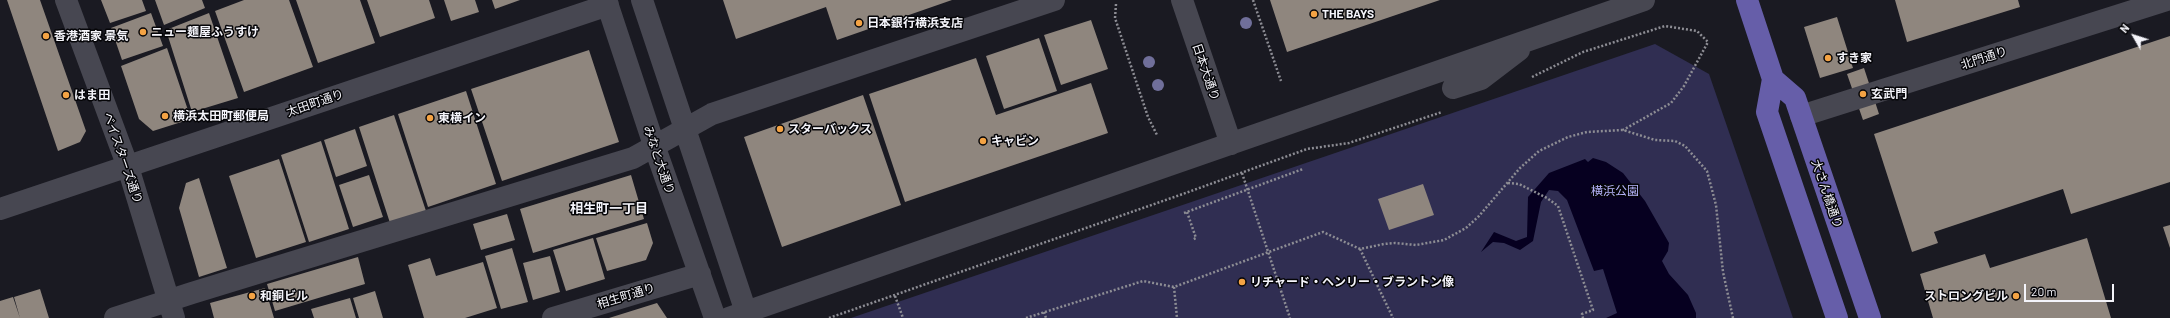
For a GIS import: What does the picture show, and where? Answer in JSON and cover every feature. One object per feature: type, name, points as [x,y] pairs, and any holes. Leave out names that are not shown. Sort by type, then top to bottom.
[{"type":"main road","points":[[1747,0],[1773,79],[1767,112],[1837,318]]},
{"type":"main road","name":"大さん橋通り","points":[[1773,79],[1795,98],[1870,318]]},
{"type":"street","name":"ベイスターズ通り","points":[[66,0],[128,166],[171,309]]},
{"type":"street","points":[[642,0],[684,130],[741,316],[1644,0]]},
{"type":"street","points":[[115,318],[171,309],[633,158],[712,114],[1054,0]]},
{"type":"street","name":"日本大通り","points":[[1182,0],[1230,144]]},
{"type":"street","name":"北門通り","points":[[1801,116],[2167,0]]},
{"type":"street","name":"太田町通り","points":[[0,209],[607,2]]},
{"type":"street","name":"みなと大通り","points":[[607,2],[654,145],[715,318]]},
{"type":"street","points":[[1453,88],[1481,79],[1536,38]]},
{"type":"street","name":"相生町通り","points":[[552,318],[700,274]]},
{"type":"path","points":[[1253,0],[1281,80]]},
{"type":"path","points":[[1116,4],[1115,18],[1148,117],[1157,136]]},
{"type":"path","points":[[1623,130],[1671,103],[1684,86],[1708,42],[1697,31]]},
{"type":"path","points":[[1360,250],[1384,244],[1395,243],[1416,245],[1444,240],[1466,228],[1528,159],[1551,145],[1587,132],[1623,130],[1655,140],[1675,141],[1685,146],[1706,171],[1716,205],[1723,272],[1733,318]]},
{"type":"path","points":[[828,318],[895,296],[1307,149]]},
{"type":"path","points":[[1192,240],[1196,238],[1186,212],[1303,169]]},
{"type":"path","points":[[1242,173],[1290,318]]},
{"type":"path","points":[[1508,183],[1519,184],[1547,198],[1558,206],[1594,310],[1582,314],[1583,318]]},
{"type":"path","points":[[1026,318],[1143,281],[1174,287],[1268,251],[1323,232],[1360,250],[1393,318]]},
{"type":"path","points":[[1174,287],[1177,318]]},
{"type":"path","points":[[895,296],[903,318]]},
{"type":"path","points":[[1044,312],[1046,318]]},
{"type":"green space","name":"横浜公園","points":[[1655,44],[1709,74],[1793,318],[851,318]]},
{"type":"shaded area","points":[[1593,158],[1606,162],[1623,173],[1645,201],[1669,243],[1668,251],[1662,261],[1669,274],[1688,295],[1696,313],[1696,318],[1606,318],[1617,313],[1603,269],[1594,271],[1567,200],[1558,191],[1549,190],[1541,202],[1533,241],[1520,250],[1504,243],[1493,242],[1481,252],[1494,232],[1516,241],[1527,237],[1528,197],[1549,173],[1585,159],[1588,162]]},
{"type":"building","points":[[7,0],[40,0],[86,131],[80,142],[58,151]]},
{"type":"building","points":[[101,0],[142,0],[146,11],[110,23]]},
{"type":"building","points":[[155,0],[202,0],[205,8],[164,25]]},
{"type":"building","points":[[244,0],[289,0],[313,67],[244,92],[215,11]]},
{"type":"building","points":[[296,0],[360,0],[375,43],[318,63]]},
{"type":"building","points":[[367,0],[429,0],[435,18],[380,37]]},
{"type":"building","points":[[444,0],[475,0],[479,12],[451,21]]},
{"type":"building","points":[[492,0],[520,0],[495,9]]},
{"type":"building","name":"日本銀行横浜支店","points":[[723,0],[952,0],[837,40],[826,7],[736,39]]},
{"type":"building","name":"THE BAYS","points":[[1270,0],[1440,0],[1287,52]]},
{"type":"building","points":[[1895,0],[2018,0],[2020,7],[1907,42]]},
{"type":"building","points":[[151,13],[163,46],[122,60],[111,28]]},
{"type":"building","points":[[209,13],[238,98],[192,112],[166,30]]},
{"type":"building","points":[[1837,17],[1853,68],[1820,78],[1804,27]]},
{"type":"building","points":[[1091,20],[1108,69],[1061,85],[1044,35]]},
{"type":"building","points":[[2170,36],[2170,182],[2071,214],[2063,189],[1934,232],[1938,243],[1912,252],[1874,134]]},
{"type":"building","points":[[1039,38],[1057,91],[1004,109],[986,56]]},
{"type":"building","points":[[167,48],[191,119],[153,131],[139,119],[121,66]]},
{"type":"building","points":[[589,50],[619,142],[502,181],[471,89]]},
{"type":"building","points":[[976,58],[996,115],[1091,83],[1108,133],[905,202],[869,94]]},
{"type":"building","name":"玄武門","points":[[1864,68],[1879,114],[1863,120],[1847,74]]},
{"type":"building","points":[[466,91],[496,184],[428,207],[398,114]]},
{"type":"building","points":[[863,95],[901,205],[782,247],[744,137]]},
{"type":"building","points":[[394,115],[426,211],[390,223],[359,127]]},
{"type":"building","points":[[355,129],[367,166],[336,177],[324,140]]},
{"type":"building","points":[[321,141],[349,229],[309,242],[281,155]]},
{"type":"building","points":[[279,159],[306,242],[256,258],[229,176]]},
{"type":"building","points":[[369,175],[383,217],[353,227],[339,185]]},
{"type":"building","points":[[631,175],[644,219],[533,253],[520,209]]},
{"type":"building","points":[[199,178],[227,268],[199,277],[179,208],[186,183]]},
{"type":"building","points":[[1423,184],[1434,215],[1389,230],[1378,199]]},
{"type":"building","points":[[507,214],[515,240],[481,250],[473,224]]},
{"type":"building","points":[[647,223],[653,243],[646,260],[607,271],[596,238]]},
{"type":"building","points":[[2170,225],[2170,248],[2163,227]]},
{"type":"building","points":[[593,238],[605,279],[566,291],[553,250]]},
{"type":"building","name":"ストロングビル","points":[[2087,238],[2111,318],[1933,318],[1920,274],[1985,254],[1990,268]]},
{"type":"building","points":[[512,248],[528,302],[501,309],[485,256]]},
{"type":"building","points":[[550,256],[560,292],[533,300],[523,263]]},
{"type":"building","points":[[358,257],[365,284],[275,311],[267,284]]},
{"type":"building","points":[[430,258],[436,276],[483,262],[497,308],[465,318],[424,318],[408,265]]},
{"type":"building","name":"和銅ビル","points":[[265,288],[274,318],[214,318],[210,303]]},
{"type":"building","points":[[40,289],[49,318],[20,318],[14,297]]},
{"type":"building","points":[[375,291],[383,318],[359,318],[353,298]]},
{"type":"building","points":[[13,297],[20,318],[0,318],[0,301]]},
{"type":"building","points":[[350,298],[356,318],[314,318],[311,309]]},
{"type":"building","points":[[657,303],[667,318],[609,318]]},
{"type":"place","name":"THE BAYS","points":[[1314,14]]},
{"type":"place","name":"日本銀行横浜支店","points":[[859,23]]},
{"type":"place","name":"ニュー麺屋ふうすけ","points":[[143,32]]},
{"type":"place","name":"香港酒家 景気","points":[[46,36]]},
{"type":"place","name":"すき家","points":[[1828,58]]},
{"type":"place","name":"玄武門","points":[[1863,94]]},
{"type":"place","name":"はま田","points":[[66,95]]},
{"type":"place","name":"横浜太田町郵便局","points":[[165,116]]},
{"type":"place","name":"東横イン","points":[[430,118]]},
{"type":"place","name":"スターバックス","points":[[780,129]]},
{"type":"place","name":"キャビン","points":[[983,141]]},
{"type":"place","name":"リチャード・ヘンリー・ブラントン像","points":[[1242,282]]},
{"type":"place","name":"和銅ビル","points":[[252,296]]},
{"type":"place","name":"ストロングビル","points":[[2016,296]]},
{"type":"district","name":"相生町一丁目","points":[[609,209]]}]
